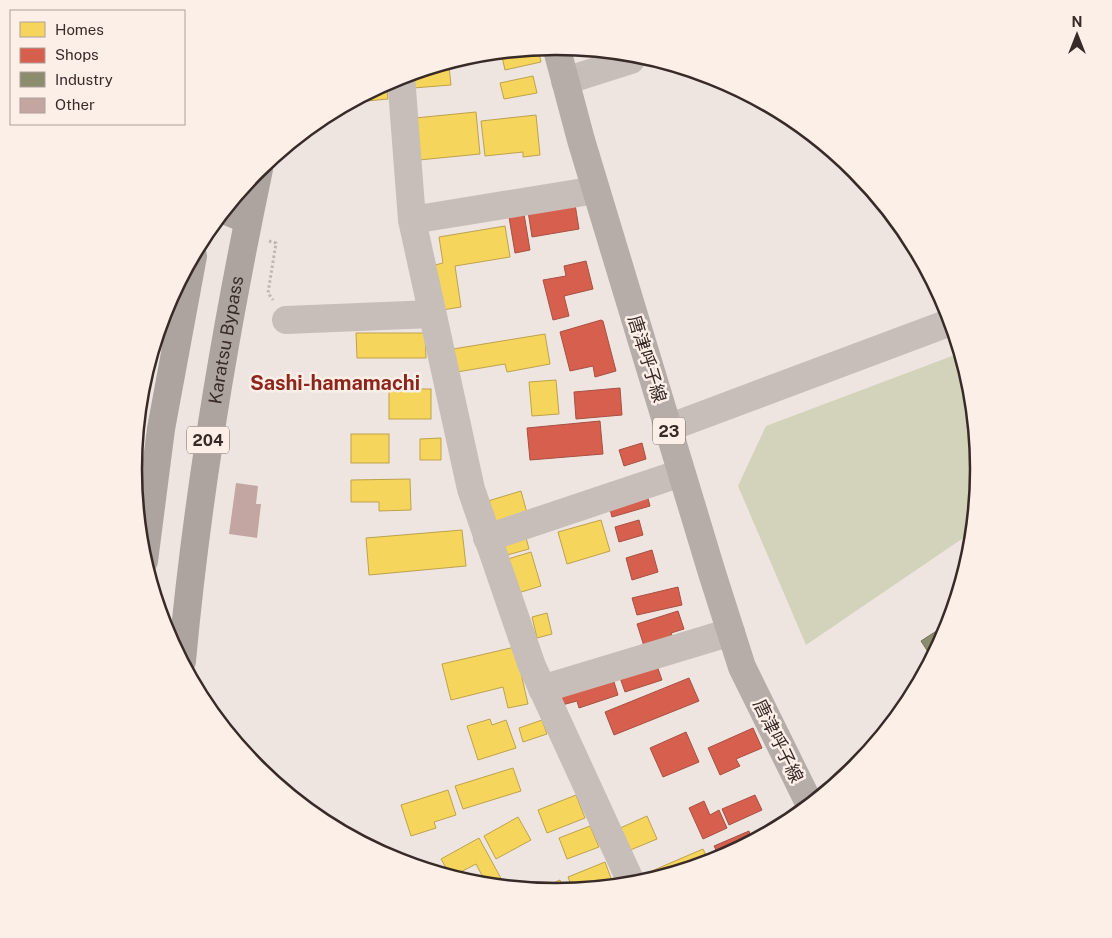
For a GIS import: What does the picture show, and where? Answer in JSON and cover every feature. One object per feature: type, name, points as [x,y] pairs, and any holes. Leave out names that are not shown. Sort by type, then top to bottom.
[{"type":"highway","name":"Karatsu Bypass","points":[[183,648],[189,582],[236,215],[246,195]]},
{"type":"highway","name":"204","points":[[148,533],[161,429],[189,278]]},
{"type":"main road","name":"唐津呼子線","points":[[558,55],[596,190],[742,667],[807,798]]},
{"type":"street","points":[[565,81],[621,61]]},
{"type":"street","points":[[401,86],[412,220],[471,489],[532,666],[628,876]]},
{"type":"street","points":[[412,220],[596,190]]},
{"type":"street","points":[[286,320],[432,314]]},
{"type":"street","points":[[668,428],[944,325]]},
{"type":"street","points":[[487,538],[682,473]]},
{"type":"street","points":[[542,689],[731,632]]},
{"type":"path","points":[[266,240],[276,243],[268,293],[286,320]]},
{"type":"green space","points":[[954,355],[962,388],[969,442],[969,496],[964,538],[806,645],[738,486],[766,426]]},
{"type":"building: Homes","points":[[540,56],[541,62],[505,70],[503,59]]},
{"type":"building: Homes","points":[[449,69],[451,85],[413,88],[413,81]]},
{"type":"building: Homes","points":[[533,76],[537,93],[504,99],[500,83]]},
{"type":"building: Homes","points":[[387,92],[388,99],[367,101]]},
{"type":"building: Homes","points":[[476,112],[480,154],[419,160],[415,118]]},
{"type":"building: Homes","points":[[536,115],[540,155],[523,157],[523,152],[485,156],[481,121]]},
{"type":"building: Homes","points":[[505,226],[510,257],[455,266],[461,307],[442,310],[435,265],[443,263],[439,237]]},
{"type":"building: Homes","points":[[356,333],[425,333],[426,358],[357,358]]},
{"type":"building: Homes","points":[[545,334],[550,364],[507,372],[505,364],[457,372],[453,349]]},
{"type":"building: Homes","points":[[556,380],[559,414],[532,416],[529,382]]},
{"type":"building: Homes","points":[[389,389],[431,389],[431,419],[389,419]]},
{"type":"building: Homes","points":[[351,434],[389,434],[389,463],[351,463]]},
{"type":"building: Homes","points":[[441,438],[441,460],[420,460],[420,439]]},
{"type":"building: Homes","points":[[410,479],[411,510],[379,511],[379,502],[351,502],[351,480]]},
{"type":"building: Homes","points":[[521,491],[527,513],[494,523],[488,501]]},
{"type":"building: Homes","points":[[601,520],[610,551],[567,564],[558,532]]},
{"type":"building: Homes","points":[[462,530],[466,566],[369,575],[366,538]]},
{"type":"building: Homes","points":[[525,534],[529,549],[507,555],[503,541]]},
{"type":"building: Homes","points":[[531,552],[541,586],[518,593],[508,559]]},
{"type":"building: Homes","points":[[547,613],[552,634],[537,638],[532,617]]},
{"type":"building: Homes","points":[[515,647],[528,704],[508,708],[503,687],[451,700],[442,664]]},
{"type":"building: Homes","points":[[490,719],[492,725],[506,720],[516,748],[478,760],[467,726]]},
{"type":"building: Homes","points":[[542,720],[547,734],[523,742],[519,728]]},
{"type":"building: Homes","points":[[513,768],[521,791],[463,809],[455,786]]},
{"type":"building: Homes","points":[[448,790],[456,815],[434,822],[436,828],[411,836],[401,805]]},
{"type":"building: Homes","points":[[576,795],[585,818],[547,833],[538,810]]},
{"type":"building: Homes","points":[[647,816],[657,839],[628,851],[618,829]]},
{"type":"building: Homes","points":[[518,817],[531,840],[496,859],[484,836]]},
{"type":"building: Homes","points":[[590,826],[599,847],[567,859],[559,838]]},
{"type":"building: Homes","points":[[479,838],[501,879],[482,876],[476,864],[461,872],[446,868],[441,859]]},
{"type":"building: Homes","points":[[703,849],[705,854],[689,861],[649,872]]},
{"type":"building: Homes","points":[[605,862],[611,879],[570,882],[568,877]]},
{"type":"building: Shops","points":[[575,204],[579,229],[532,237],[528,211]]},
{"type":"building: Shops","points":[[524,214],[530,250],[515,253],[509,217]]},
{"type":"building: Shops","points":[[586,261],[593,289],[564,296],[569,316],[553,320],[543,280],[566,276],[564,266]]},
{"type":"building: Shops","points":[[603,321],[616,371],[595,377],[593,366],[570,371],[560,332]]},
{"type":"building: Shops","points":[[620,388],[622,415],[576,419],[574,392]]},
{"type":"building: Shops","points":[[600,421],[603,454],[530,460],[527,428]]},
{"type":"building: Shops","points":[[642,443],[646,459],[624,466],[619,450]]},
{"type":"building: Shops","points":[[646,491],[650,506],[612,517],[608,502]]},
{"type":"building: Shops","points":[[639,520],[643,535],[619,542],[615,527]]},
{"type":"building: Shops","points":[[652,550],[658,572],[632,580],[626,558]]},
{"type":"building: Shops","points":[[678,587],[682,605],[637,615],[632,598]]},
{"type":"building: Shops","points":[[678,611],[684,629],[671,633],[673,637],[644,646],[637,624]]},
{"type":"building: Shops","points":[[655,660],[662,680],[625,692],[618,672]]},
{"type":"building: Shops","points":[[611,672],[618,695],[579,708],[577,701],[562,705],[557,690]]},
{"type":"building: Shops","points":[[689,678],[699,701],[614,735],[605,712]]},
{"type":"building: Shops","points":[[753,728],[762,748],[736,759],[740,766],[720,775],[708,748]]},
{"type":"building: Shops","points":[[686,732],[699,762],[663,777],[650,748]]},
{"type":"building: Shops","points":[[755,795],[762,810],[729,825],[722,809]]},
{"type":"building: Shops","points":[[704,801],[710,815],[719,810],[727,828],[703,839],[689,808]]},
{"type":"building: Shops","points":[[749,831],[750,834],[716,850],[714,846]]},
{"type":"building: Industry","points":[[936,631],[927,651],[921,641]]},
{"type":"building: Other","points":[[236,483],[258,486],[256,504],[261,504],[257,538],[229,534]]},
{"type":"district","name":"Sashi-hamamachi","points":[[335,383]]}]
